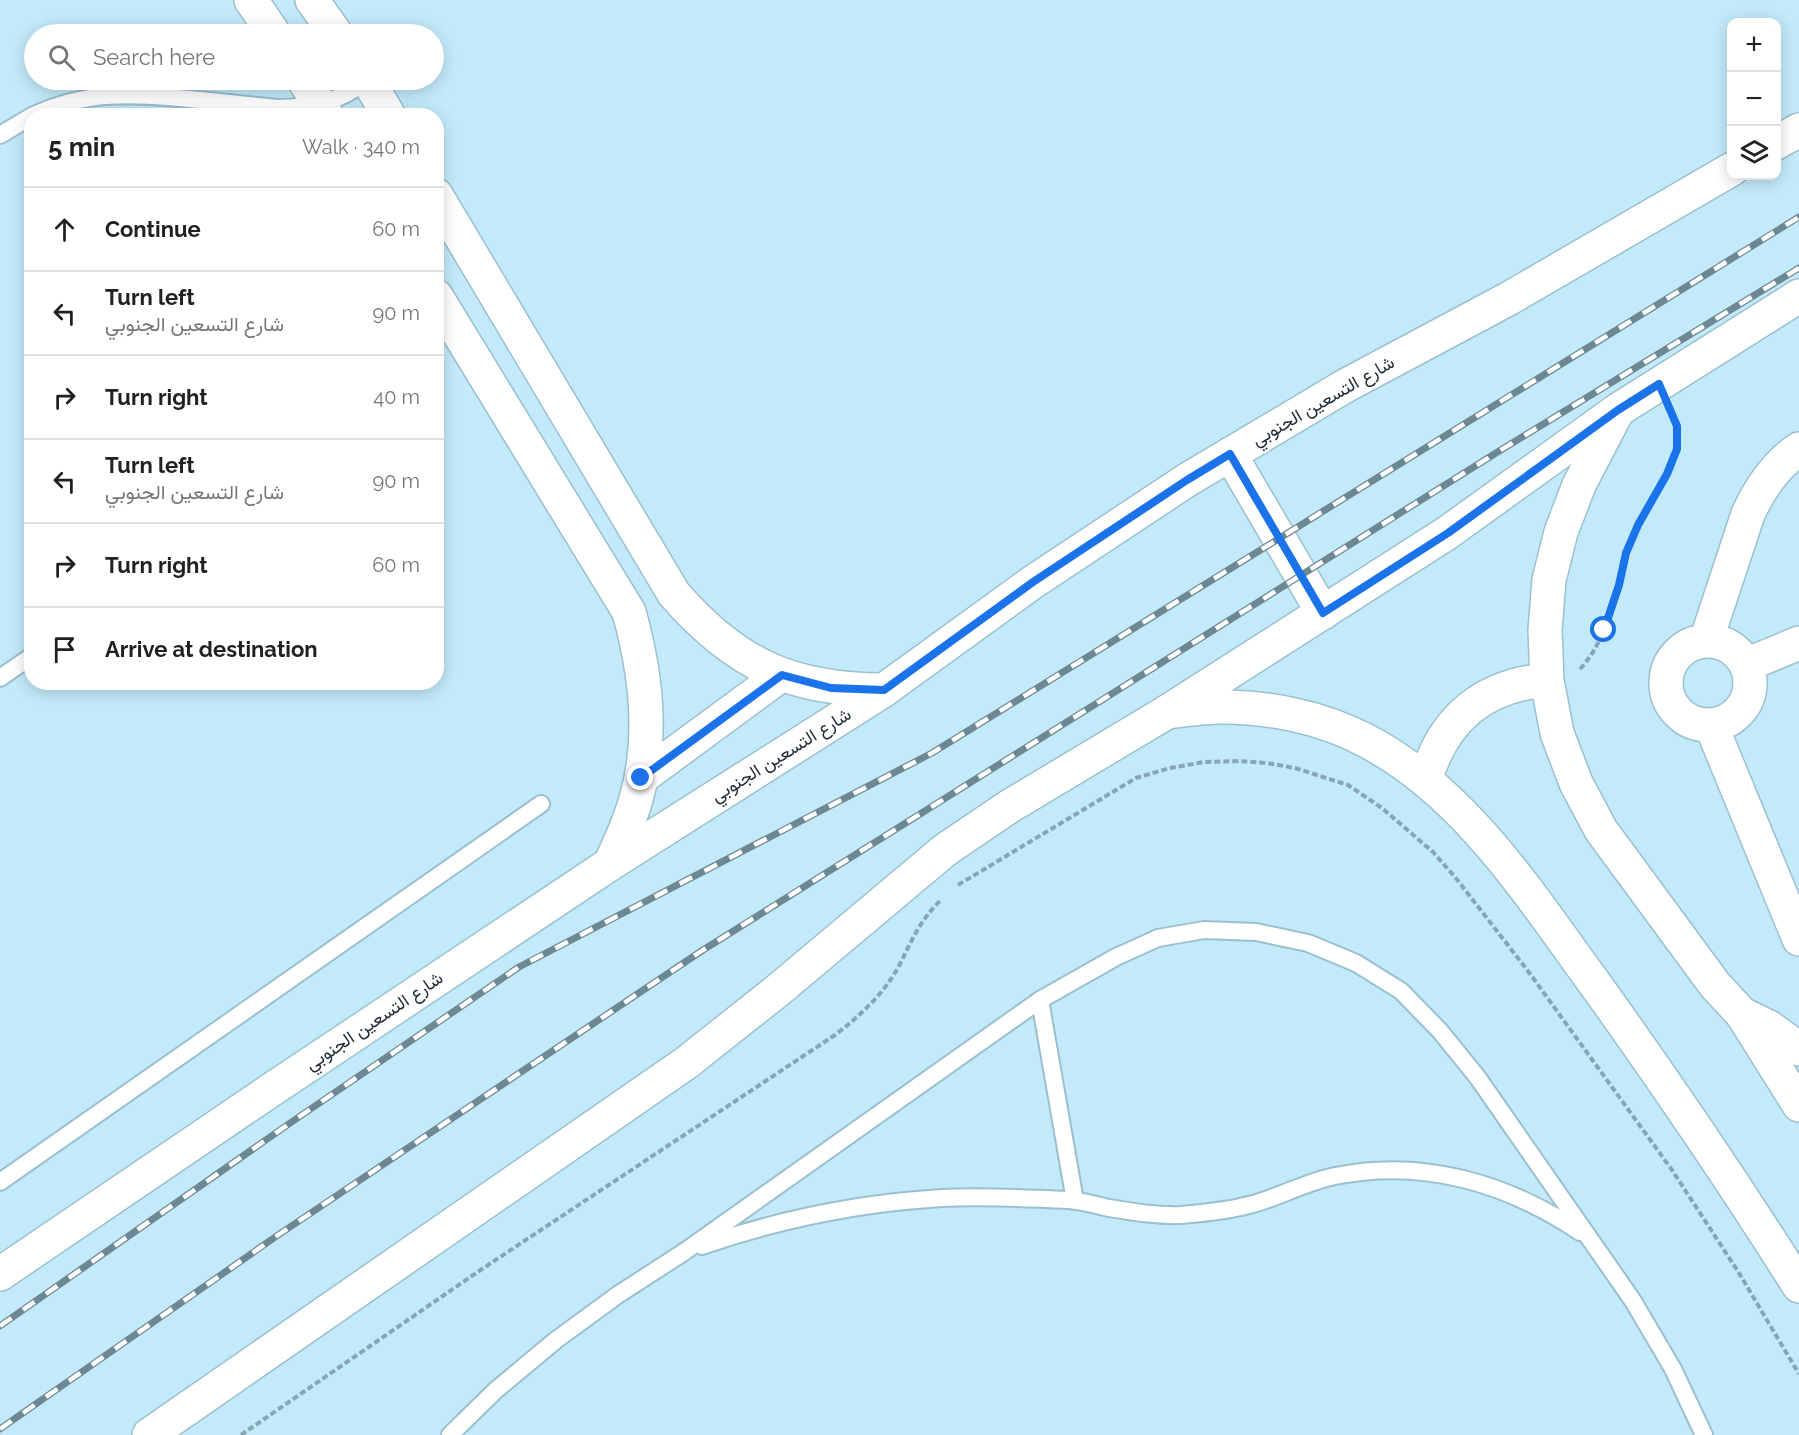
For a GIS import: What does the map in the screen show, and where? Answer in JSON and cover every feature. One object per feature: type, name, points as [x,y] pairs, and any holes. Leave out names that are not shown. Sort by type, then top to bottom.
[{"type":"main road","points":[[251,0],[267,24]]},
{"type":"main road","points":[[312,0],[329,24]]},
{"type":"main road","points":[[374,90],[384,108]]},
{"type":"main road","points":[[1781,140],[1799,130]]},
{"type":"main road","name":"شارع التسعين الجنوبي","points":[[0,1274],[610,864],[884,690],[1033,582],[1187,480],[1345,386],[1508,298],[1727,171]]},
{"type":"main road","points":[[444,208],[674,594],[696,620],[750,661],[782,675],[831,688],[884,690]]},
{"type":"main road","points":[[149,1435],[686,1064],[945,850],[1010,806],[1167,712],[1448,533],[1618,410],[1799,296]]},
{"type":"main road","points":[[444,309],[629,612],[644,677],[645,744],[641,778],[624,833],[610,864]]},
{"type":"main road","points":[[1618,410],[1579,485],[1561,532],[1549,580],[1545,630],[1547,680],[1557,733],[1576,783],[1602,830],[1715,985],[1742,1014],[1799,1105]]},
{"type":"main road","points":[[1706,641],[1756,496],[1778,467],[1799,449]]},
{"type":"main road","points":[[1230,454],[1323,613]]},
{"type":"main road","points":[[1719,642],[1730,646],[1740,655],[1746,665],[1750,685],[1744,704],[1730,719],[1711,725],[1698,724],[1676,710],[1669,698],[1666,685],[1667,672],[1673,660],[1693,643],[1719,642]]},
{"type":"main road","points":[[1746,665],[1799,643]]},
{"type":"main road","points":[[641,778],[782,675]]},
{"type":"main road","points":[[1426,778],[1439,743],[1449,728],[1476,702],[1510,686],[1547,680]]},
{"type":"main road","points":[[1167,712],[1222,707],[1269,710],[1317,720],[1362,738],[1426,778],[1496,850],[1558,934],[1725,1169],[1799,1286]]},
{"type":"main road","points":[[1711,725],[1799,939]]},
{"type":"main road","points":[[1742,1014],[1769,1027],[1799,1048]]},
{"type":"lane","points":[[47,108],[79,98],[108,94],[137,94],[277,108],[299,108],[317,100],[338,99],[352,90]]},
{"type":"lane","points":[[0,135],[24,121]]},
{"type":"lane","points":[[0,678],[24,662]]},
{"type":"lane","points":[[0,1182],[541,804]]},
{"type":"lane","points":[[450,1435],[496,1390],[556,1340],[618,1294],[684,1252],[1040,1000],[1116,957],[1158,938],[1204,930],[1256,932],[1308,943],[1356,963],[1401,991],[1440,1031],[1478,1078],[1633,1301],[1673,1369],[1704,1435]]},
{"type":"lane","points":[[1040,1000],[1075,1201]]},
{"type":"lane","points":[[684,1252],[747,1231],[811,1215],[876,1204],[942,1198],[1008,1197],[1075,1201],[1144,1214],[1179,1215],[1249,1205],[1334,1176],[1378,1171],[1423,1172],[1467,1179],[1510,1193],[1550,1212],[1587,1236]]},
{"type":"path","points":[[1547,680],[1578,670],[1591,657],[1604,630],[1619,585],[1626,553],[1675,454],[1677,426],[1659,384]]},
{"type":"railway","points":[[0,1326],[293,1121],[519,967],[932,753],[1799,217]]},
{"type":"railway","points":[[0,1429],[281,1233],[703,950],[1496,453],[1799,268]]},
{"type":"route","points":[[641,778],[782,675],[831,688],[884,690],[1033,582],[1230,454],[1323,613],[1448,533],[1618,410],[1659,384],[1677,426],[1677,449],[1667,474],[1638,525],[1626,553],[1619,585],[1604,630]]}]
